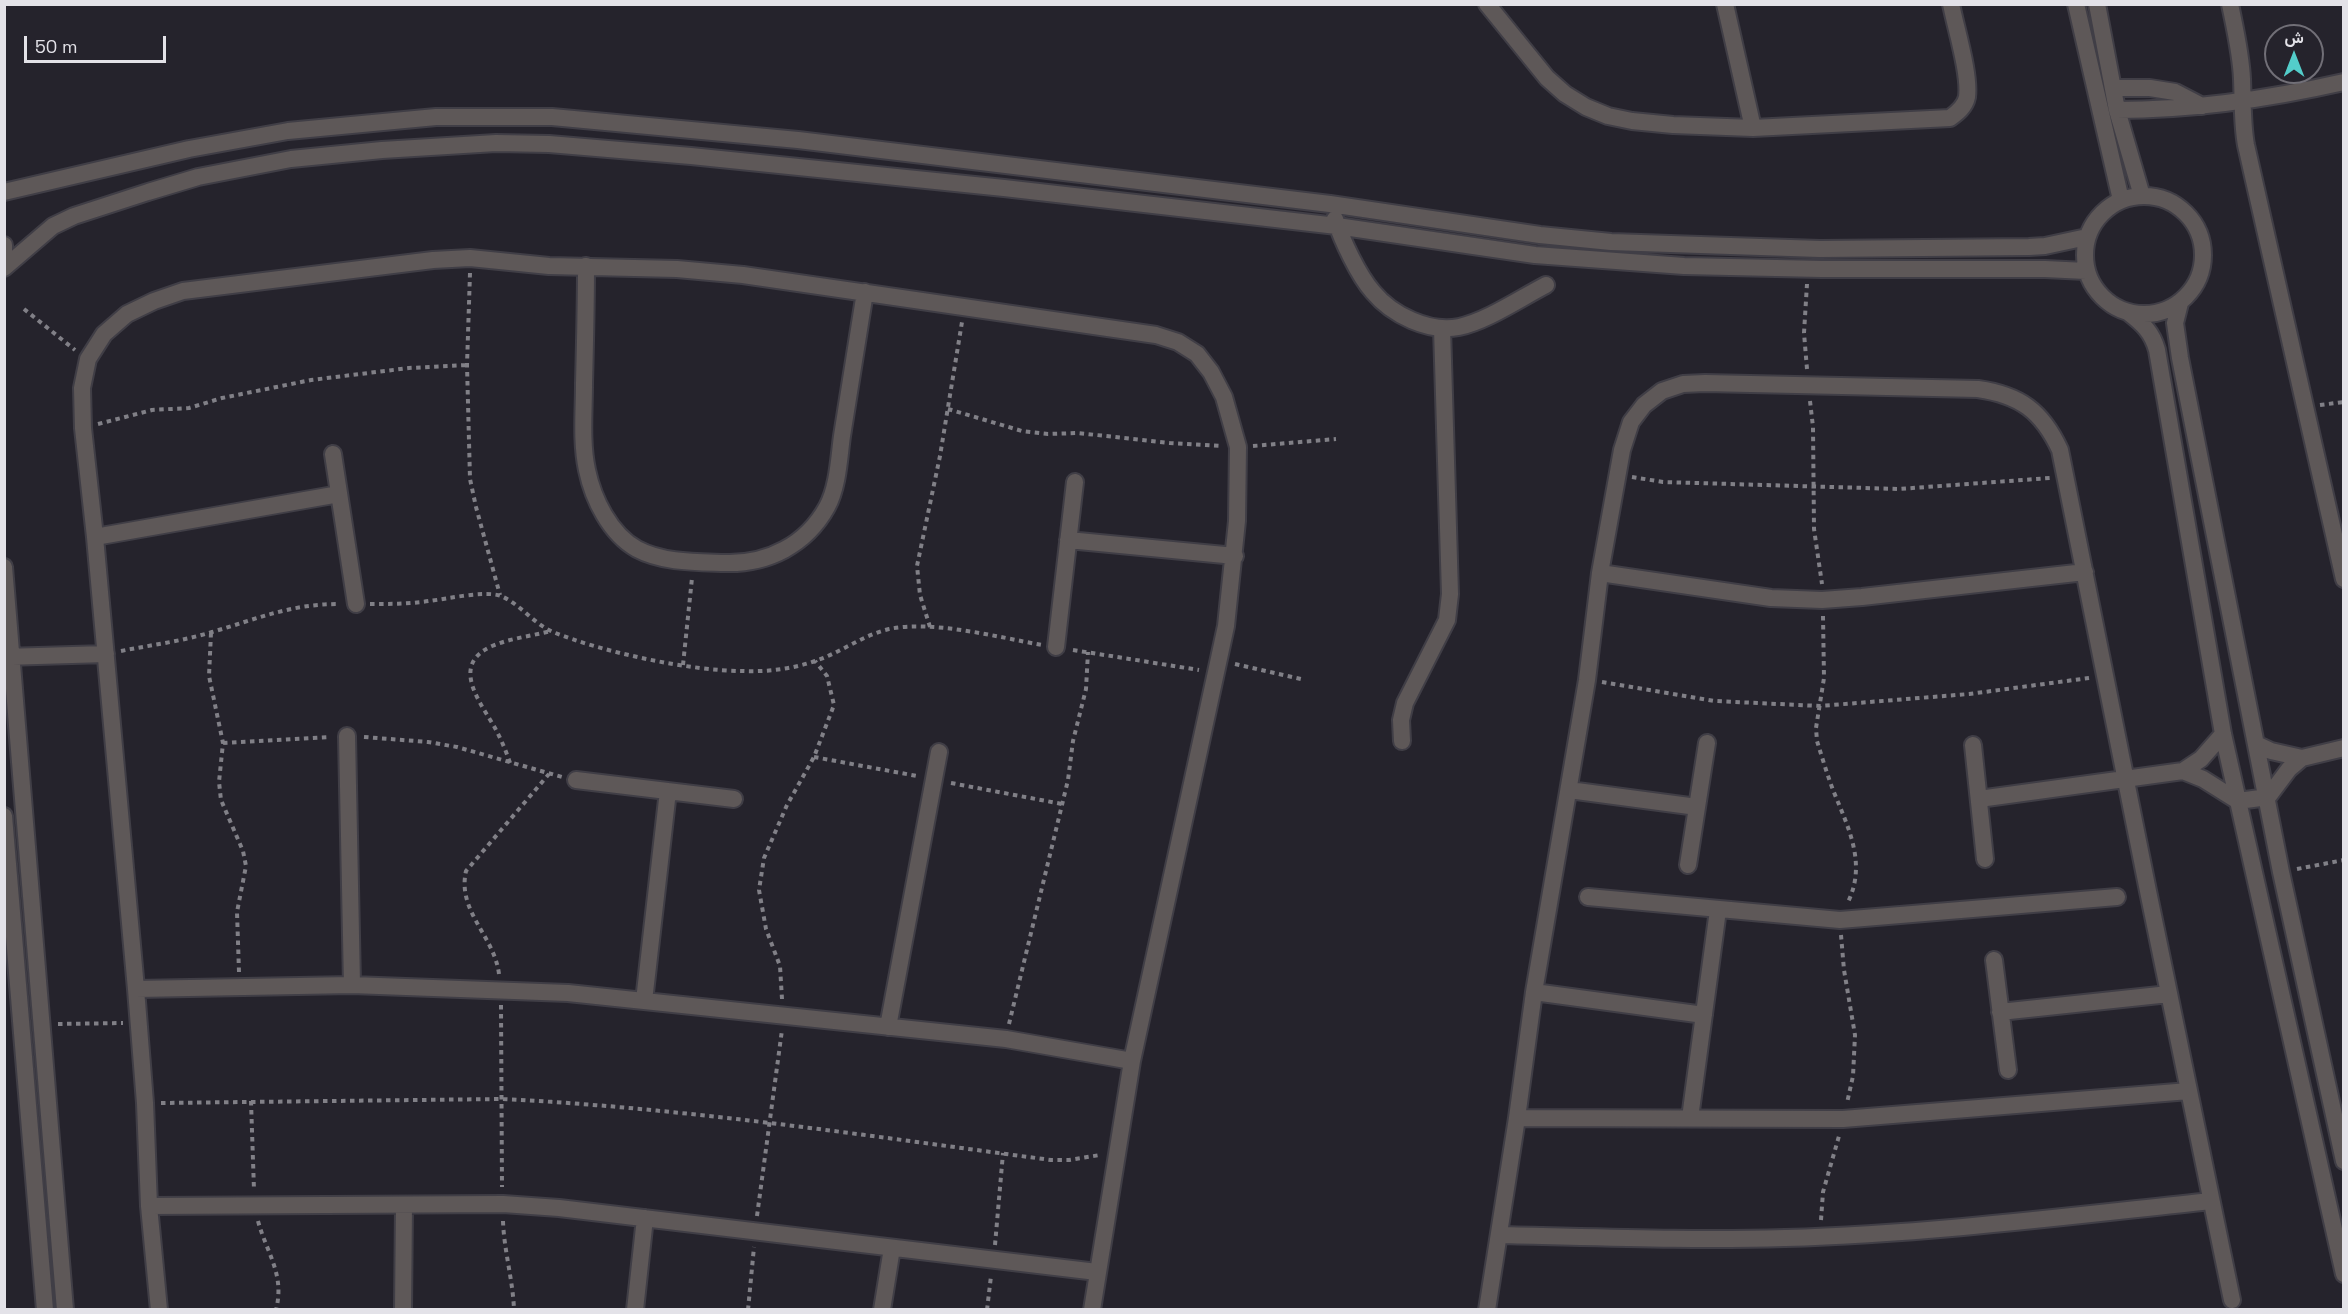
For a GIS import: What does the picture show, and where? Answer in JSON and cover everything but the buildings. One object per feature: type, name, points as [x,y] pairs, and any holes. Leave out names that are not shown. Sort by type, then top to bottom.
[{"type":"street","points":[[1487,4],[1547,78],[1565,94],[1586,107],[1608,116],[1632,121],[1754,128],[1950,118],[1962,109],[1967,98],[1966,78],[1951,4]]},
{"type":"street","points":[[1725,4],[1754,128]]},
{"type":"street","points":[[2076,4],[2121,200]]},
{"type":"street","points":[[2097,4],[2117,110],[2142,196]]},
{"type":"street","points":[[2230,4],[2240,60],[2245,139],[2338,531],[2343,579]]},
{"type":"street","points":[[2117,110],[2202,106],[2343,82]]},
{"type":"street","points":[[2113,88],[2150,88],[2175,92],[2202,106]]},
{"type":"street","points":[[4,192],[189,149],[288,131],[436,117],[498,117],[604,121],[718,132],[1330,204],[1540,235],[1683,246],[1820,249],[2029,247],[2087,237]]},
{"type":"street","points":[[4,268],[53,226],[127,199],[198,177],[291,159],[382,150],[496,143],[549,144],[691,156],[1337,226],[1535,255],[1684,266],[2086,271]]},
{"type":"street","points":[[2129,313],[2156,314],[2180,303],[2189,294],[2201,273],[2203,248],[2195,224],[2178,206],[2161,199],[2142,196],[2121,200],[2100,215],[2087,237],[2084,260],[2086,271],[2094,288],[2106,302],[2129,313],[2148,328],[2154,338],[2223,734],[2343,1274]]},
{"type":"street","points":[[1330,204],[1337,226],[1373,292],[1394,311],[1420,323],[1442,328],[1474,323],[1546,285]]},
{"type":"street","points":[[4,245],[4,256]]},
{"type":"street","points":[[159,1310],[149,1206],[139,1023],[83,428],[82,388],[88,360],[105,334],[127,314],[183,291],[421,261],[470,258],[549,266],[677,269],[743,275],[1156,335],[1178,342],[1197,354],[1211,372],[1224,397],[1238,447],[1235,556],[1218,667],[1132,1061],[1092,1310]]},
{"type":"street","points":[[586,266],[583,433],[587,471],[598,502],[613,529],[637,549],[666,558],[694,562],[761,561],[789,549],[812,530],[828,505],[836,476],[865,292]]},
{"type":"street","points":[[2180,303],[2175,323],[2180,358],[2268,796],[2281,872],[2343,1161]]},
{"type":"street","points":[[1402,741],[1401,720],[1405,703],[1437,642],[1446,620],[1450,594],[1442,328]]},
{"type":"street","points":[[1487,1310],[1534,992],[1587,680],[1600,573],[1617,472],[1631,423],[1644,405],[1662,391],[1683,384],[1809,384],[1978,389],[2000,392],[2020,400],[2037,414],[2050,430],[2060,450],[2232,1300]]},
{"type":"street","points":[[333,454],[356,604]]},
{"type":"street","points":[[1056,647],[1075,482]]},
{"type":"street","points":[[95,537],[339,494]]},
{"type":"street","points":[[1068,540],[1235,556]]},
{"type":"street","points":[[4,567],[9,657],[65,1310]]},
{"type":"street","points":[[1600,573],[1771,598],[1822,600],[2085,572]]},
{"type":"street","points":[[9,657],[106,654]]},
{"type":"street","points":[[1979,799],[2183,771],[2201,759],[2223,734]]},
{"type":"street","points":[[346,736],[352,985]]},
{"type":"street","points":[[1688,865],[1707,743]]},
{"type":"street","points":[[2256,744],[2271,751],[2302,758],[2343,748]]},
{"type":"street","points":[[1973,745],[1985,859]]},
{"type":"street","points":[[888,1027],[939,752]]},
{"type":"street","points":[[2183,771],[2212,784],[2238,801],[2268,796],[2289,769],[2302,758]]},
{"type":"street","points":[[576,780],[734,799]]},
{"type":"street","points":[[644,1001],[668,790]]},
{"type":"street","points":[[1569,790],[1697,807]]},
{"type":"street","points":[[4,816],[45,1310]]},
{"type":"street","points":[[1588,897],[1840,920],[2117,897]]},
{"type":"street","points":[[1690,1118],[1718,910]]},
{"type":"street","points":[[1994,960],[2008,1070]]},
{"type":"street","points":[[136,989],[352,985],[501,989],[644,1001],[1006,1040],[1132,1061]]},
{"type":"street","points":[[1534,992],[1704,1015]]},
{"type":"street","points":[[2000,1012],[2169,994]]},
{"type":"street","points":[[2288,1027],[2313,1021]]},
{"type":"street","points":[[1517,1118],[1843,1119],[2189,1090]]},
{"type":"street","points":[[1499,1235],[1731,1239],[1820,1236],[1963,1228],[2211,1201]]},
{"type":"street","points":[[149,1206],[503,1204],[559,1208],[1097,1272]]},
{"type":"street","points":[[403,1310],[404,1205]]},
{"type":"street","points":[[635,1310],[645,1218]]},
{"type":"street","points":[[882,1310],[892,1248]]},
{"type":"path","points":[[470,258],[467,365],[470,479],[500,596]]},
{"type":"path","points":[[1808,268],[1804,333],[1813,427],[1814,529],[1822,600],[1825,665],[1816,728],[1817,741],[1856,850],[1857,873],[1854,890],[1840,920],[1844,970],[1855,1035],[1853,1076],[1823,1192],[1820,1236]]},
{"type":"path","points":[[930,627],[920,595],[918,566],[965,308]]},
{"type":"path","points":[[24,309],[88,360]]},
{"type":"path","points":[[83,428],[152,410],[189,408],[222,398],[311,380],[409,368],[467,365]]},
{"type":"path","points":[[948,409],[1022,431],[1039,433],[1087,434],[1170,443],[1238,447],[1336,439]]},
{"type":"path","points":[[1617,472],[1663,482],[1923,488],[2065,477]]},
{"type":"path","points":[[683,665],[694,562]]},
{"type":"path","points":[[106,654],[211,633],[267,614],[319,604],[397,604],[473,595],[500,596],[551,631],[602,647],[683,665],[742,671],[779,670],[815,661],[868,636],[910,626],[930,627],[1088,652],[1301,679]]},
{"type":"path","points":[[511,764],[495,727],[471,687],[471,669],[476,658],[490,647],[551,631]]},
{"type":"path","points":[[211,633],[210,684],[223,743],[219,782],[221,800],[243,851],[246,866],[237,912],[240,987]]},
{"type":"path","points":[[1006,1040],[1068,780],[1073,741],[1086,689],[1088,652]]},
{"type":"path","points":[[748,1310],[754,1232],[784,1017],[780,966],[765,929],[759,890],[764,858],[787,805],[814,757],[834,705],[827,676],[815,661]]},
{"type":"path","points":[[1587,680],[1715,701],[1820,706],[1969,694],[2105,676]]},
{"type":"path","points":[[223,743],[346,736],[428,742],[486,754],[511,764],[576,780]]},
{"type":"path","points":[[514,1310],[503,1244],[501,989],[497,961],[467,904],[463,885],[466,871],[549,774]]},
{"type":"path","points":[[2281,872],[2343,860]]},
{"type":"path","points":[[40,1024],[139,1023]]},
{"type":"path","points":[[145,1103],[502,1099],[581,1103],[770,1122],[1069,1161],[1116,1152]]},
{"type":"path","points":[[987,1310],[1004,1153]]}]
